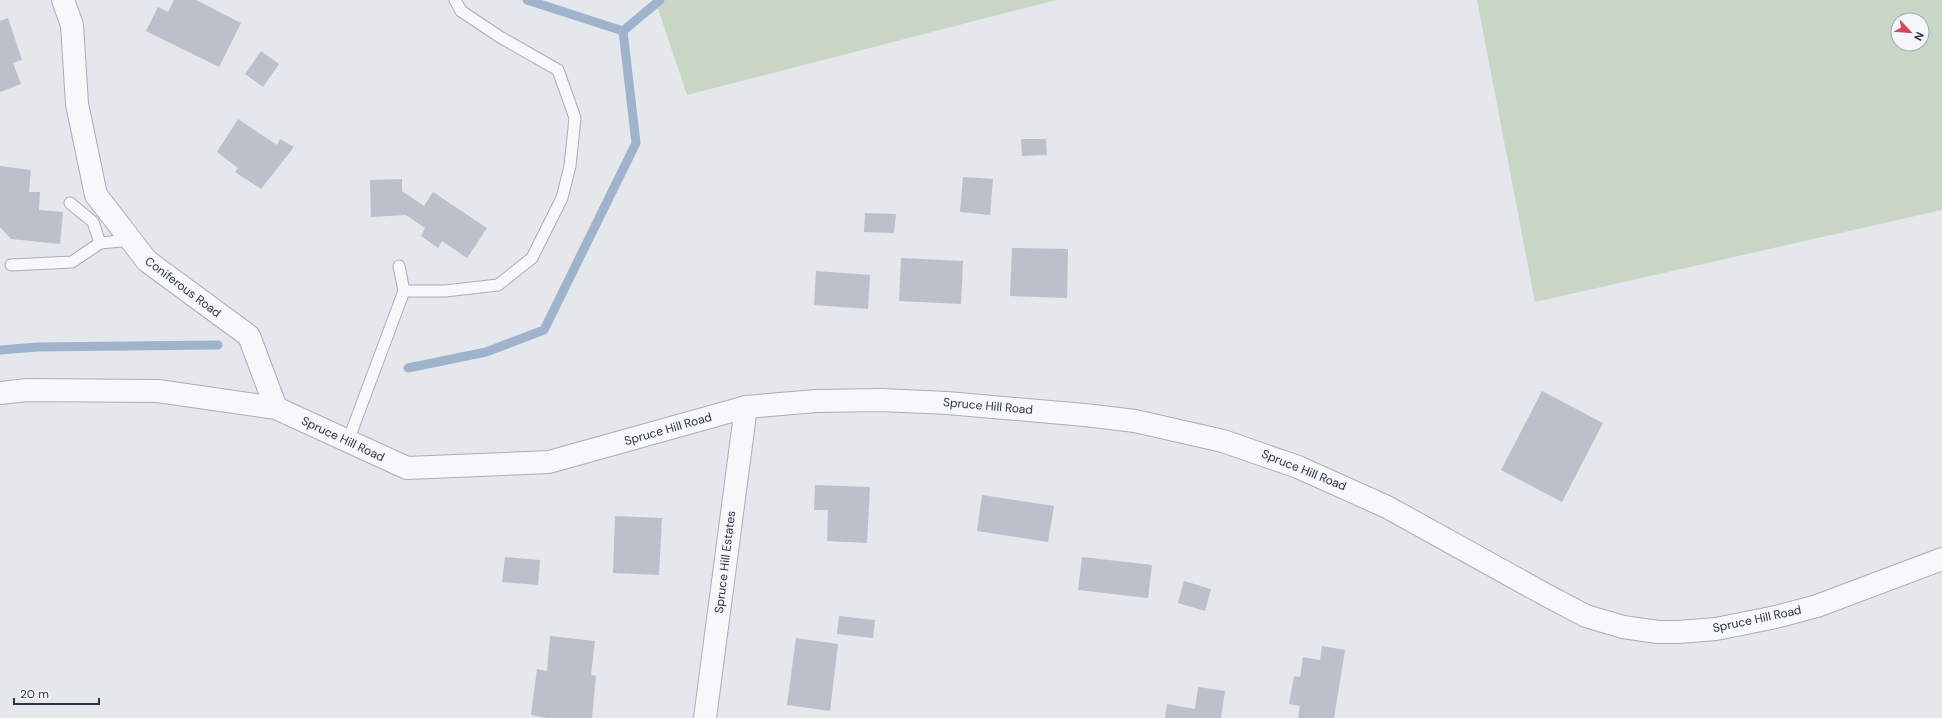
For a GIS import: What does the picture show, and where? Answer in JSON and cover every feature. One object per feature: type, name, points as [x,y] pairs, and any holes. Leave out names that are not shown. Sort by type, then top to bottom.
[{"type":"street","name":"Coniferous Road","points":[[63,0],[72,25],[77,104],[96,194],[147,261],[248,336],[276,408]]},
{"type":"street","name":"Spruce Hill Road","points":[[0,393],[27,390],[158,391],[276,408],[407,468],[549,462],[746,407],[832,400],[940,402],[1085,415],[1135,422],[1194,433],[1274,457],[1356,491],[1421,525],[1568,607],[1607,623],[1640,630],[1678,632],[1698,631],[1755,622],[1817,606],[1942,559]]},
{"type":"street","name":"Spruce Hill Estates","points":[[705,718],[746,407]]},
{"type":"lane","points":[[404,291],[444,291],[498,285],[532,258],[562,198],[570,166],[575,118],[558,70],[461,11],[455,0]]},
{"type":"lane","points":[[70,203],[93,222],[100,242]]},
{"type":"lane","points":[[11,265],[72,262],[100,242],[131,240]]},
{"type":"lane","points":[[348,441],[404,291],[399,266]]},
{"type":"green space","points":[[655,0],[1056,0],[687,95]]},
{"type":"green space","points":[[1477,0],[1942,0],[1942,210],[1535,302]]},
{"type":"building","points":[[174,0],[196,0],[241,23],[219,67],[146,31],[158,7],[168,12]]},
{"type":"building","points":[[8,18],[22,60],[13,63],[21,84],[0,92],[0,21]]},
{"type":"building","points":[[261,51],[279,64],[263,87],[245,74]]},
{"type":"building","points":[[238,119],[277,145],[280,139],[294,147],[261,189],[235,172],[238,168],[217,152]]},
{"type":"building","points":[[1021,139],[1046,139],[1047,155],[1022,156]]},
{"type":"building","points":[[0,166],[31,170],[29,192],[40,192],[39,210],[63,212],[60,244],[11,239],[0,227]]},
{"type":"building","points":[[963,177],[993,179],[990,215],[960,212]]},
{"type":"building","points":[[402,179],[402,191],[424,206],[433,192],[487,228],[467,258],[442,241],[438,248],[421,236],[425,228],[406,215],[371,217],[370,180]]},
{"type":"building","points":[[865,213],[896,214],[894,233],[864,232]]},
{"type":"building","points":[[1012,248],[1068,249],[1067,298],[1010,296]]},
{"type":"building","points":[[901,258],[963,261],[961,304],[899,301]]},
{"type":"building","points":[[816,271],[870,275],[868,309],[814,305]]},
{"type":"building","points":[[1542,391],[1603,423],[1562,502],[1501,470]]},
{"type":"building","points":[[815,485],[870,487],[867,543],[827,541],[828,510],[814,510]]},
{"type":"building","points":[[982,495],[1054,506],[1048,542],[977,531]]},
{"type":"building","points":[[615,516],[662,518],[659,575],[613,573]]},
{"type":"building","points":[[505,557],[540,560],[538,585],[502,582]]},
{"type":"building","points":[[1082,557],[1152,565],[1148,598],[1078,590]]},
{"type":"building","points":[[1184,581],[1211,589],[1205,611],[1178,603]]},
{"type":"building","points":[[839,616],[875,620],[873,638],[837,634]]},
{"type":"building","points":[[550,636],[595,641],[591,675],[596,676],[592,718],[548,718],[531,715],[537,669],[547,671]]},
{"type":"building","points":[[796,638],[838,644],[830,711],[787,705]]},
{"type":"building","points":[[1322,646],[1345,650],[1334,718],[1298,718],[1300,706],[1289,704],[1294,676],[1300,677],[1303,657],[1320,660]]},
{"type":"building","points":[[1198,687],[1225,691],[1221,718],[1165,718],[1167,704],[1195,709]]},
{"type":"waterway","points":[[527,0],[623,31]]},
{"type":"waterway","points":[[623,31],[660,0]]},
{"type":"waterway","points":[[408,368],[486,352],[544,330],[636,143],[623,31]]},
{"type":"waterway","points":[[0,350],[38,347],[218,345]]}]
